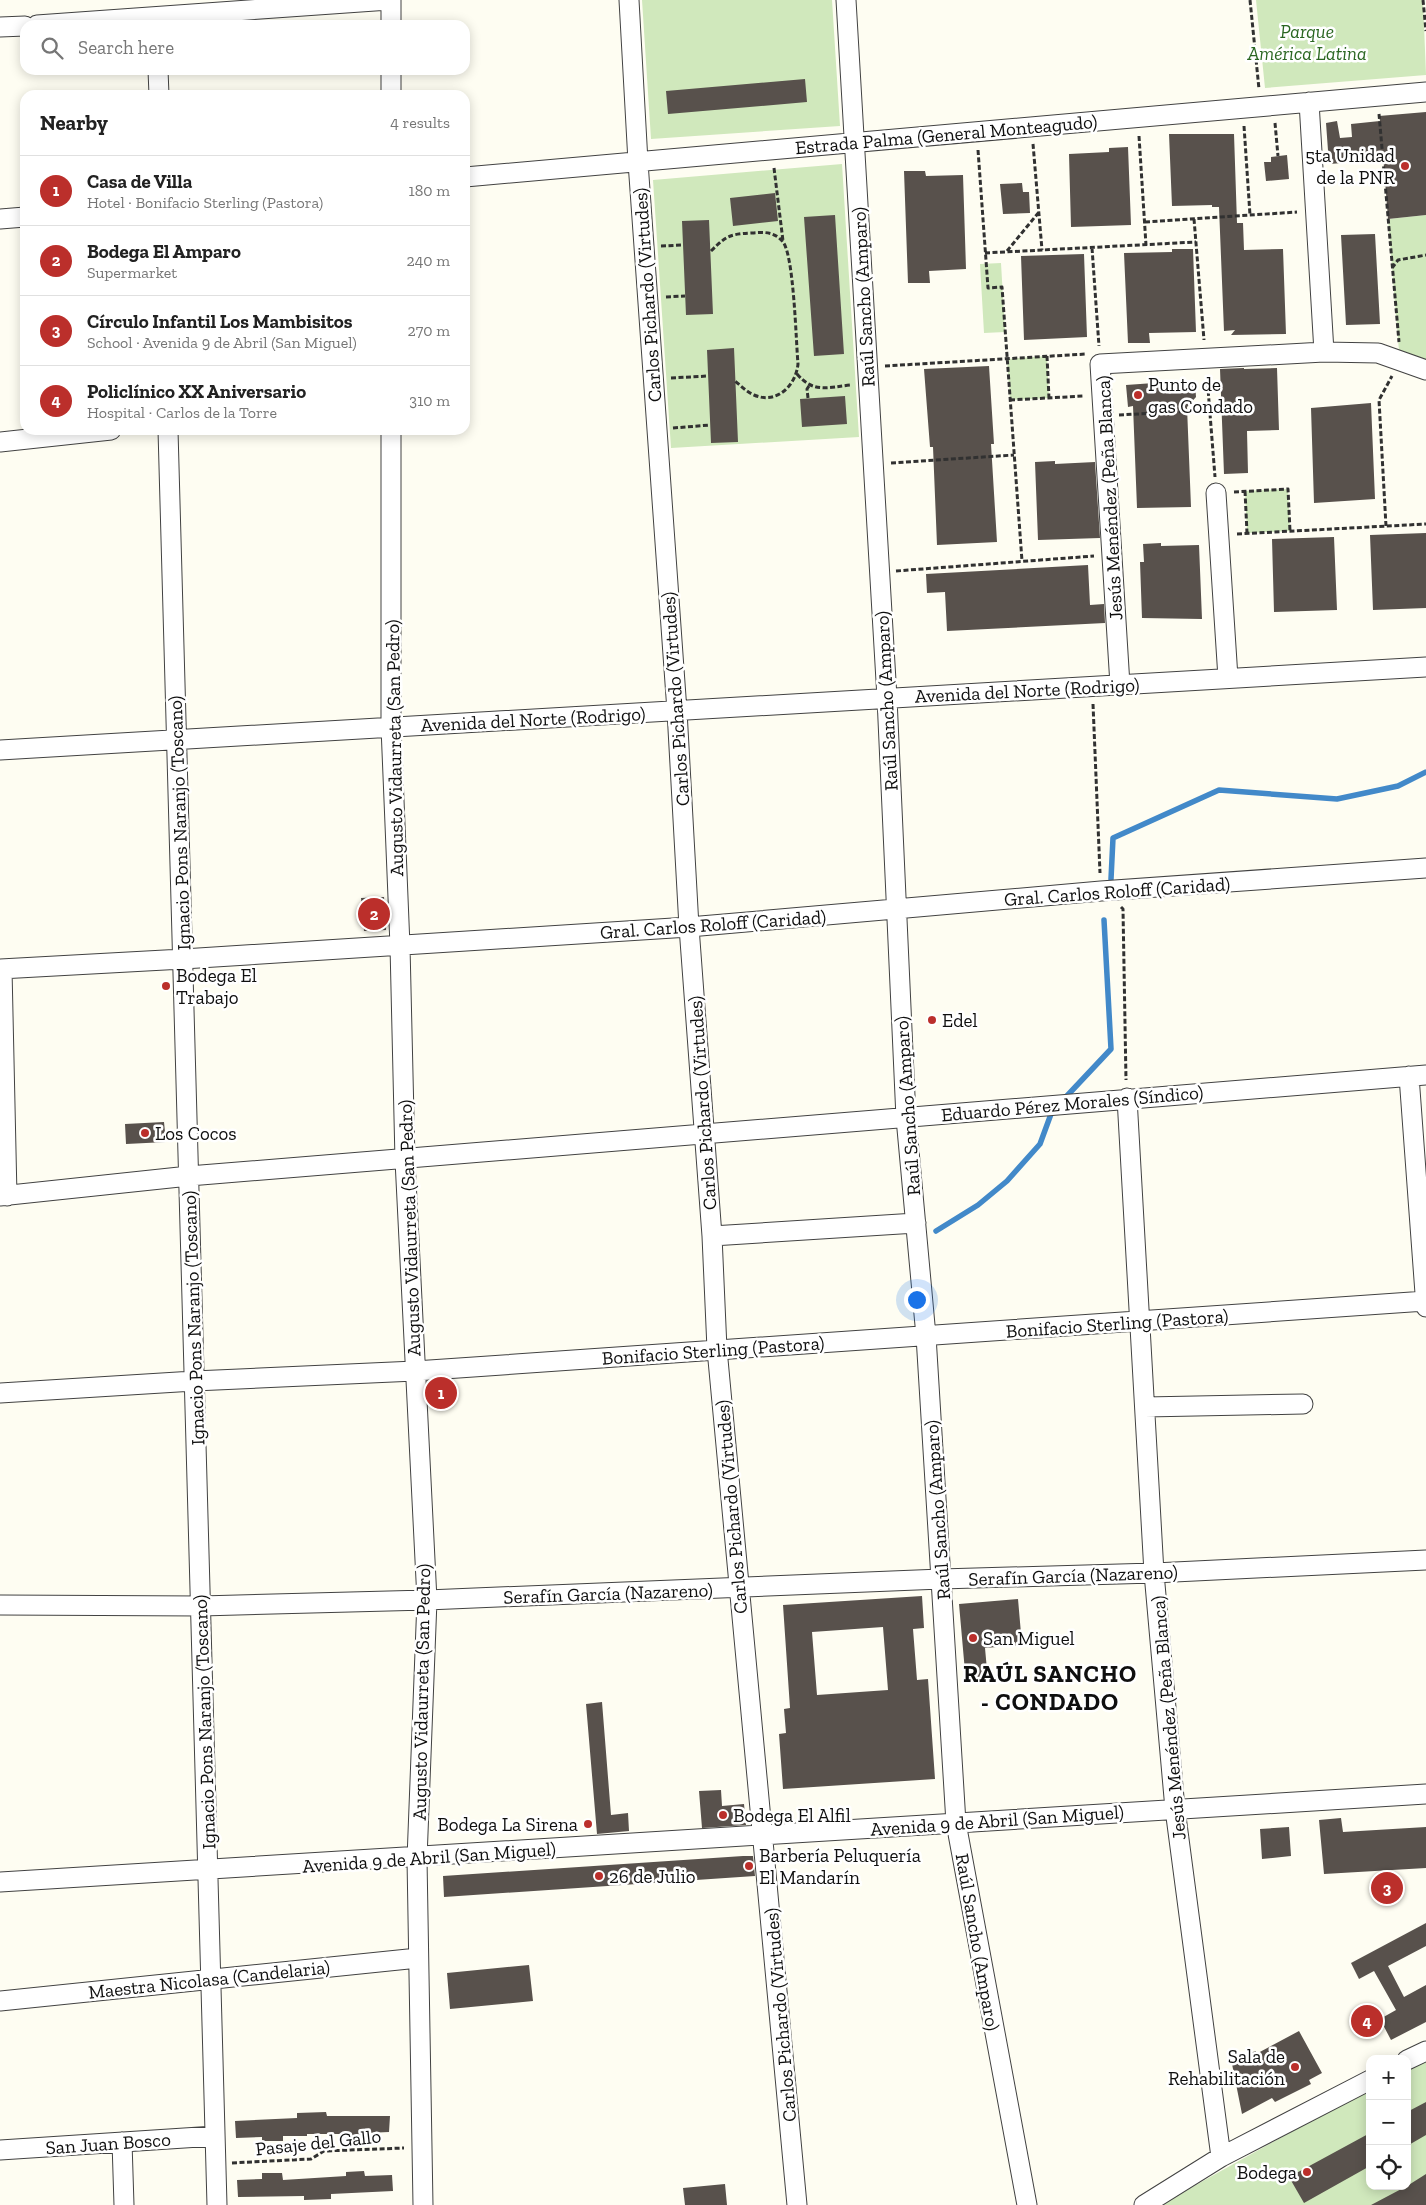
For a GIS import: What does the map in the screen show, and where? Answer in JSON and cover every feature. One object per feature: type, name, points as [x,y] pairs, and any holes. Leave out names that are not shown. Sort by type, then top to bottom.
[{"type":"street","points":[[92,20],[157,14],[390,0],[391,20]]},
{"type":"street","name":"Carlos Pichardo (Virtudes)","points":[[629,0],[638,162],[677,710],[689,927],[712,1236],[717,1349],[797,2205]]},
{"type":"street","name":"Raúl Sancho (Amparo)","points":[[846,0],[887,698],[906,1118],[926,1336],[956,1823],[1027,2205]]},
{"type":"street","points":[[0,27],[20,26]]},
{"type":"street","points":[[158,75],[159,90]]},
{"type":"street","points":[[391,75],[391,90]]},
{"type":"street","name":"Estrada Palma (General Monteagudo)","points":[[470,177],[1426,92]]},
{"type":"street","points":[[1309,102],[1324,352]]},
{"type":"street","points":[[0,219],[20,217]]},
{"type":"street","name":"Jesús Menéndez (Peña Blanca)","points":[[1120,685],[1100,359],[1205,358],[1324,352],[1378,352],[1426,370]]},
{"type":"street","points":[[0,442],[64,435]]},
{"type":"street","name":"Ignacio Pons Naranjo (Toscano)","points":[[168,435],[217,2205]]},
{"type":"street","name":"Augusto Vidaurreta (San Pedro)","points":[[391,435],[391,727],[400,946],[405,1160],[427,1600],[417,1859],[423,2205]]},
{"type":"street","points":[[1216,493],[1228,678]]},
{"type":"street","name":"Avenida del Norte (Rodrigo)","points":[[0,750],[1426,667]]},
{"type":"street","name":"Gral. Carlos Roloff (Caridad)","points":[[1,969],[183,960],[689,927],[1101,890],[1426,868]]},
{"type":"street","points":[[1,969],[4,1196]]},
{"type":"street","points":[[1418,1075],[1426,1306]]},
{"type":"street","name":"Eduardo Pérez Morales (Síndico)","points":[[4,1196],[189,1176],[405,1160],[1418,1075]]},
{"type":"street","name":"Jesús Menéndez (Peña Blanca)","points":[[1127,1098],[1154,1573],[1175,1809],[1221,2157]]},
{"type":"street","points":[[712,1236],[916,1223]]},
{"type":"street","name":"Bonifacio Sterling (Pastora)","points":[[0,1393],[194,1380],[415,1371],[1426,1301]]},
{"type":"street","points":[[1145,1408],[1303,1404]]},
{"type":"street","name":"Serafín García (Nazareno)","points":[[0,1605],[201,1606],[427,1600],[941,1579],[1154,1573],[1426,1560]]},
{"type":"street","name":"Avenida 9 de Abril (San Miguel)","points":[[0,1882],[417,1859],[763,1835],[1426,1794]]},
{"type":"street","name":"Maestra Nicolasa (Candelaria)","points":[[0,2001],[418,1958]]},
{"type":"street","points":[[1411,2058],[1426,2051]]},
{"type":"street","points":[[1144,2205],[1221,2157],[1366,2082]]},
{"type":"street","name":"San Juan Bosco","points":[[0,2150],[215,2136]]},
{"type":"street","points":[[122,2142],[124,2205]]},
{"type":"path","points":[[1250,0],[1259,107],[1250,215]]},
{"type":"path","points":[[1423,0],[1426,31]]},
{"type":"path","points":[[1377,96],[1400,360],[1379,400],[1386,526]]},
{"type":"path","points":[[1259,107],[1278,156]]},
{"type":"path","points":[[1138,117],[1146,245]]},
{"type":"path","points":[[1031,127],[1042,250]]},
{"type":"path","points":[[976,132],[988,288],[1002,287],[1022,562]]},
{"type":"path","points":[[772,150],[783,242]]},
{"type":"path","points":[[1145,222],[1316,211]]},
{"type":"path","points":[[1006,252],[1039,212]]},
{"type":"path","points":[[1194,219],[1216,493],[1288,490],[1290,531]]},
{"type":"path","points":[[711,251],[730,234],[766,232],[775,235],[783,242],[790,260],[798,364],[797,374],[793,383],[786,391],[776,396],[765,397],[755,395],[735,381]]},
{"type":"path","points":[[985,253],[1196,242]]},
{"type":"path","points":[[797,374],[809,386],[820,388],[867,375],[1007,359],[1047,356],[1100,359],[1092,248]]},
{"type":"path","points":[[1392,268],[1398,260],[1426,255]]},
{"type":"path","points":[[1047,356],[1049,398]]},
{"type":"path","points":[[653,380],[708,376]]},
{"type":"path","points":[[808,398],[809,386]]},
{"type":"path","points":[[1010,400],[1102,395]]},
{"type":"path","points":[[1104,416],[1209,410]]},
{"type":"path","points":[[657,429],[710,426]]},
{"type":"path","points":[[873,464],[1014,455]]},
{"type":"path","points":[[1245,491],[1247,533]]},
{"type":"path","points":[[1219,535],[1426,524]]},
{"type":"path","points":[[880,572],[1112,555]]},
{"type":"path","name":"Pasaje del Gallo","points":[[216,2164],[311,2159],[324,2151],[422,2147]]},
{"type":"green space","points":[[642,0],[832,0],[840,126],[651,139]]},
{"type":"green space","name":"Parque América Latina","points":[[1256,0],[1423,0],[1426,75],[1265,88]]},
{"type":"green space","points":[[842,164],[859,437],[671,448],[653,180]]},
{"type":"green space","points":[[1426,215],[1426,360],[1399,351],[1388,219]]},
{"type":"green space","points":[[1001,263],[1005,332],[984,333],[980,264]]},
{"type":"green space","points":[[1047,356],[1049,398],[1010,400],[1007,359]]},
{"type":"green space","points":[[1288,489],[1290,531],[1247,533],[1245,491]]},
{"type":"green space","points":[[1426,2057],[1426,2205],[1160,2205],[1366,2090],[1366,2190],[1411,2190],[1411,2065]]},
{"type":"building","points":[[805,79],[807,102],[668,114],[666,91]]},
{"type":"building","name":"5ta Unidad de la PNR","points":[[1426,112],[1426,215],[1388,219],[1383,155],[1343,159],[1343,163],[1329,164],[1326,123],[1337,121],[1340,138],[1352,137],[1351,124],[1380,121],[1379,116]]},
{"type":"building","points":[[1169,134],[1234,134],[1237,223],[1243,223],[1244,250],[1283,249],[1286,334],[1231,335],[1235,330],[1224,331],[1219,207],[1212,207],[1212,205],[1172,206]]},
{"type":"building","points":[[1128,147],[1131,225],[1071,227],[1069,154],[1109,152],[1109,148]]},
{"type":"building","points":[[1287,155],[1289,179],[1266,181],[1264,162],[1271,162],[1271,157]]},
{"type":"building","points":[[904,171],[925,171],[926,176],[963,175],[966,269],[929,271],[930,283],[908,283]]},
{"type":"building","points":[[1022,183],[1023,192],[1029,192],[1030,213],[1003,214],[1000,184]]},
{"type":"building","points":[[775,193],[778,221],[733,226],[730,198]]},
{"type":"building","points":[[835,215],[844,354],[814,356],[804,217]]},
{"type":"building","points":[[709,220],[713,314],[686,315],[682,221]]},
{"type":"building","points":[[1375,234],[1380,324],[1346,325],[1341,235]]},
{"type":"building","points":[[1172,249],[1193,249],[1196,332],[1149,333],[1150,343],[1128,343],[1124,253],[1172,252]]},
{"type":"building","points":[[1084,254],[1087,337],[1024,340],[1021,256]]},
{"type":"building","points":[[734,348],[738,442],[711,443],[707,350]]},
{"type":"building","points":[[989,366],[994,444],[991,444],[997,542],[937,545],[933,447],[930,447],[924,369]]},
{"type":"building","points":[[1277,368],[1279,430],[1247,431],[1248,473],[1224,474],[1220,369]]},
{"type":"building","points":[[1168,382],[1172,384],[1195,383],[1196,397],[1187,407],[1191,507],[1137,508],[1133,406],[1128,407],[1126,385]]},
{"type":"building","points":[[845,396],[847,424],[802,427],[800,399]]},
{"type":"building","points":[[1371,403],[1375,499],[1314,503],[1311,408]]},
{"type":"building","points":[[1055,461],[1055,464],[1095,462],[1100,538],[1038,540],[1035,462]]},
{"type":"building","points":[[1426,533],[1426,608],[1373,610],[1370,535]]},
{"type":"building","points":[[1334,537],[1337,610],[1274,612],[1272,539]]},
{"type":"building","points":[[1161,543],[1161,546],[1199,545],[1202,619],[1142,618],[1140,562],[1144,562],[1143,544]]},
{"type":"building","points":[[1088,565],[1090,605],[1104,604],[1105,623],[947,631],[945,592],[927,593],[926,574]]},
{"type":"building","points":[[384,897],[386,930],[364,931],[361,898]]},
{"type":"building","name":"Los Cocos","points":[[164,1122],[166,1142],[126,1144],[125,1124]]},
{"type":"building","points":[[922,1596],[924,1628],[913,1629],[917,1680],[928,1679],[935,1779],[783,1789],[779,1734],[786,1733],[784,1709],[790,1708],[783,1605]],"holes":[[[883,1627],[888,1690],[817,1695],[812,1632]]]},
{"type":"building","name":"San Miguel","points":[[1018,1599],[1022,1645],[985,1648],[988,1681],[966,1683],[959,1604]]},
{"type":"building","points":[[602,1702],[611,1815],[628,1813],[629,1831],[597,1834],[586,1704]]},
{"type":"building","name":"Bodega El Alfil","points":[[721,1790],[722,1806],[744,1804],[746,1825],[702,1828],[699,1791]]},
{"type":"building","points":[[1341,1818],[1343,1832],[1426,1827],[1426,1868],[1324,1874],[1319,1820]]},
{"type":"building","points":[[1289,1827],[1291,1856],[1262,1859],[1260,1829]]},
{"type":"building","name":"26 de Julio","points":[[753,1856],[755,1876],[444,1897],[443,1876]]},
{"type":"building","points":[[1426,1923],[1426,1946],[1388,1966],[1404,1997],[1426,1985],[1426,2022],[1391,2040],[1380,2019],[1396,2010],[1374,1971],[1359,1979],[1351,1963]]},
{"type":"building","points":[[529,1965],[533,2001],[450,2009],[447,1973]]},
{"type":"building","name":"Sala de Rehabilitación","points":[[1299,2031],[1322,2073],[1309,2080],[1311,2084],[1275,2102],[1272,2098],[1242,2114],[1231,2059],[1256,2051],[1256,2054]]},
{"type":"building","points":[[1426,2102],[1426,2135],[1411,2144],[1411,2110]]},
{"type":"building","points":[[326,2112],[327,2116],[390,2116],[389,2132],[367,2133],[366,2138],[345,2138],[345,2134],[307,2134],[307,2136],[283,2136],[283,2141],[262,2141],[262,2137],[236,2138],[235,2121],[297,2118],[297,2113]]},
{"type":"building","points":[[1366,2135],[1366,2168],[1304,2203],[1289,2177]]},
{"type":"building","points":[[364,2171],[365,2176],[392,2175],[393,2191],[331,2194],[331,2199],[304,2200],[304,2196],[238,2197],[237,2180],[262,2179],[262,2173],[282,2173],[283,2180],[346,2176],[346,2172]]},
{"type":"building","points":[[1426,2174],[1426,2205],[1371,2205],[1399,2190],[1411,2190],[1411,2183]]},
{"type":"building","points":[[725,2184],[727,2205],[685,2205],[683,2188]]},
{"type":"waterway","points":[[1111,879],[1113,838],[1219,790],[1337,799],[1398,786],[1426,772]]},
{"type":"waterway","points":[[1064,1099],[1111,1049],[1104,920]]},
{"type":"waterway","points":[[936,1231],[978,1205],[1007,1181],[1040,1144],[1054,1110]]},
{"type":"place","name":"5ta Unidad de la PNR","points":[[1405,166]]},
{"type":"place","name":"Punto de gas Condado","points":[[1138,395]]},
{"type":"place","name":"Bodega El Amparo","points":[[374,914]]},
{"type":"place","name":"Bodega El Trabajo","points":[[166,986]]},
{"type":"place","name":"Edel","points":[[932,1020]]},
{"type":"place","name":"Los Cocos","points":[[145,1133]]},
{"type":"place","name":"Casa de Villa","points":[[441,1393]]},
{"type":"place","name":"San Miguel","points":[[973,1638]]},
{"type":"place","name":"Bodega El Alfil","points":[[723,1815]]},
{"type":"place","name":"Bodega La Sirena","points":[[588,1824]]},
{"type":"place","name":"Barbería Peluquería El Mandarín","points":[[749,1866]]},
{"type":"place","name":"26 de Julio","points":[[599,1876]]},
{"type":"place","name":"Círculo Infantil Los Mambisitos","points":[[1387,1888]]},
{"type":"place","name":"Policlínico XX Aniversario","points":[[1367,2021]]},
{"type":"place","name":"Sala de Rehabilitación","points":[[1295,2067]]},
{"type":"place","name":"Bodega","points":[[1307,2172]]},
{"type":"district","name":"RAÚL SANCHO - CONDADO","points":[[1050,1688]]}]
